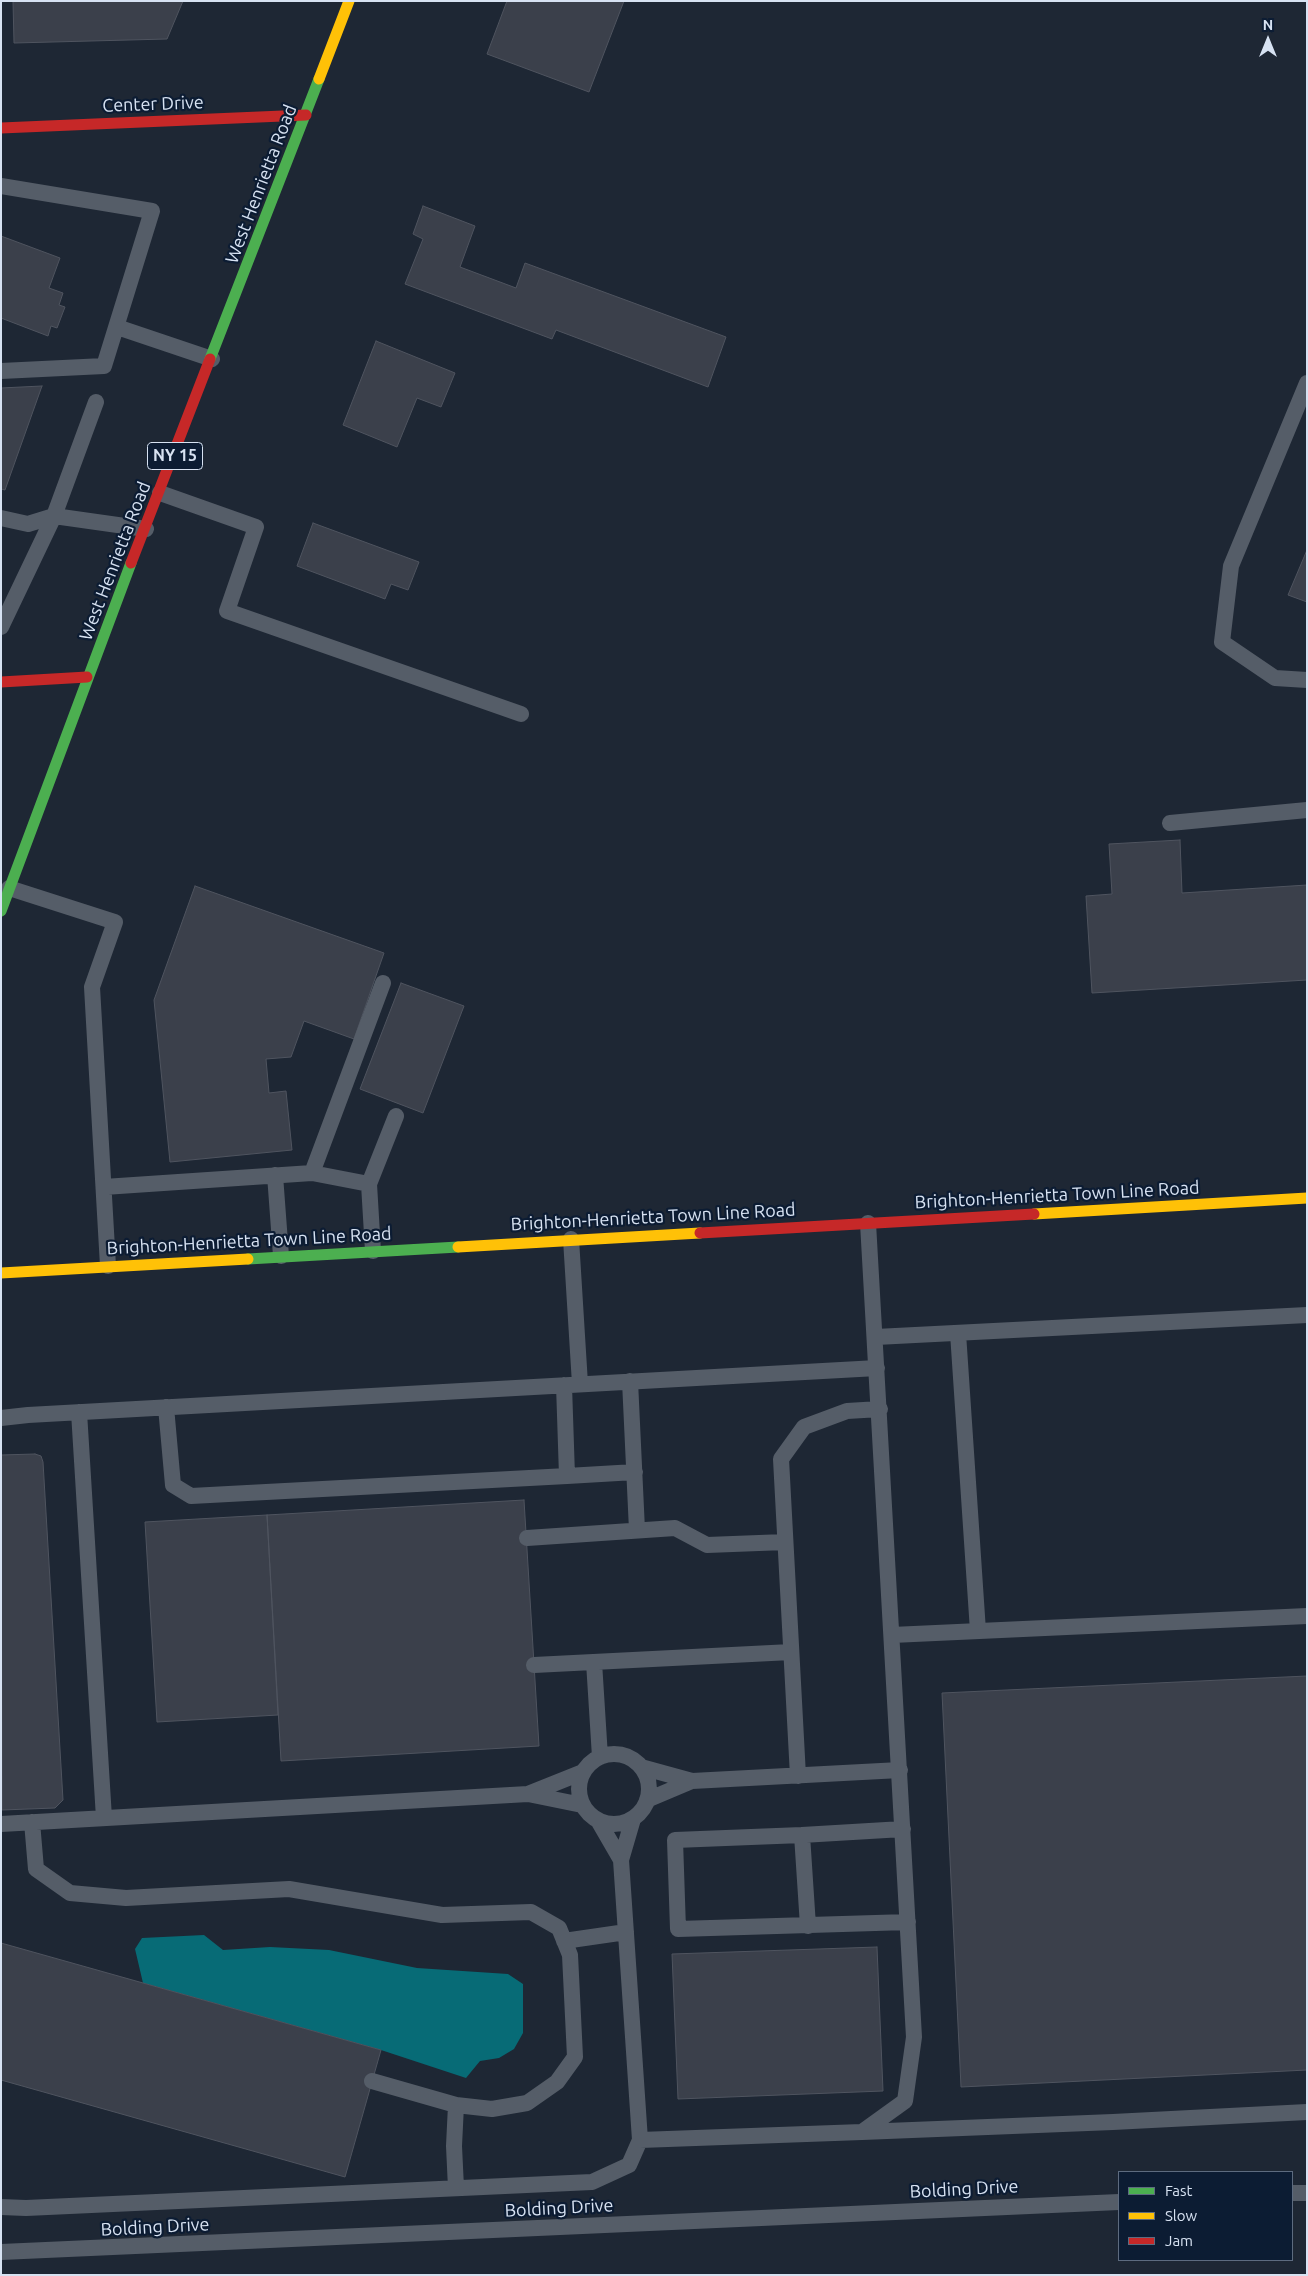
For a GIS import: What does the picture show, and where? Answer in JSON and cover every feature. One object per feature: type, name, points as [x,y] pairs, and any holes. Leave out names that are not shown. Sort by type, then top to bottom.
[{"type":"street","name":"West Henrietta Road","points":[[1,911],[88,677],[349,1]]},
{"type":"street","name":"Center Drive","points":[[1,128],[306,115]]},
{"type":"street","points":[[1,682],[88,677]]},
{"type":"street","name":"Brighton-Henrietta Town Line Road","points":[[1,1273],[1307,1198]]},
{"type":"lane","points":[[1,186],[152,211],[104,366],[1,370]]},
{"type":"lane","points":[[117,327],[212,359]]},
{"type":"lane","points":[[1307,383],[1231,566],[1222,642],[1275,678],[1307,680]]},
{"type":"lane","points":[[1,627],[54,516],[96,402]]},
{"type":"lane","points":[[160,493],[256,527],[227,611],[521,714]]},
{"type":"lane","points":[[1,518],[28,524],[54,516],[146,529]]},
{"type":"lane","points":[[1170,823],[1307,810]]},
{"type":"lane","points":[[9,888],[115,922],[92,987],[108,1266]]},
{"type":"lane","points":[[312,1173],[383,983]]},
{"type":"lane","points":[[373,1251],[369,1184],[396,1116]]},
{"type":"lane","points":[[104,1187],[312,1173],[369,1184]]},
{"type":"lane","points":[[276,1175],[281,1256]]},
{"type":"lane","points":[[862,2132],[905,2102],[914,2037],[876,1337],[868,1223]]},
{"type":"lane","points":[[567,1476],[572,1384],[571,1239]]},
{"type":"lane","points":[[876,1337],[1307,1315]]},
{"type":"lane","points":[[958,1332],[978,1631]]},
{"type":"lane","points":[[1,1418],[166,1407],[877,1368]]},
{"type":"lane","points":[[630,1381],[638,1530]]},
{"type":"lane","points":[[166,1407],[172,1485],[191,1496],[635,1472]]},
{"type":"lane","points":[[798,1776],[780,1459],[804,1427],[847,1411],[880,1409]]},
{"type":"lane","points":[[79,1412],[104,1818]]},
{"type":"lane","points":[[527,1538],[675,1528],[707,1545],[785,1542]]},
{"type":"lane","points":[[892,1635],[1307,1616]]},
{"type":"lane","points":[[534,1665],[791,1652]]},
{"type":"lane","points":[[594,1662],[600,1757]]},
{"type":"lane","points":[[528,1794],[582,1772],[590,1763],[610,1754],[622,1755],[633,1759],[641,1767],[647,1777],[649,1788],[648,1800],[633,1819],[622,1824],[610,1825],[599,1822],[589,1815],[582,1805],[579,1794],[582,1772]]},
{"type":"lane","points":[[641,1767],[692,1781],[900,1770]]},
{"type":"lane","points":[[648,1800],[692,1781]]},
{"type":"lane","points":[[1,1824],[528,1794],[582,1805]]},
{"type":"lane","points":[[1,2207],[36,2208],[592,2182],[629,2165],[640,2140],[621,1860],[633,1819]]},
{"type":"lane","points":[[32,1822],[36,1869],[70,1893],[126,1898],[288,1889],[442,1915],[531,1912],[558,1928],[570,1955],[575,2057],[557,2082],[527,2103],[492,2109],[456,2105],[372,2081]]},
{"type":"lane","points":[[599,1822],[621,1860]]},
{"type":"lane","points":[[903,1830],[802,1836],[674,1840],[678,1930],[908,1922]]},
{"type":"lane","points":[[802,1836],[808,1926]]},
{"type":"lane","points":[[564,1941],[626,1932]]},
{"type":"lane","points":[[456,2105],[454,2146],[456,2188]]},
{"type":"lane","points":[[640,2140],[1113,2122],[1307,2112]]},
{"type":"lane","points":[[1293,2194],[1307,2193]]},
{"type":"lane","name":"Bolding Drive","points":[[1,2252],[1118,2202]]},
{"type":"water","points":[[204,1935],[223,1950],[270,1947],[329,1950],[417,1968],[508,1974],[523,1984],[523,2033],[514,2049],[499,2058],[480,2061],[466,2078],[381,2050],[143,1983],[135,1949],[142,1938]]},
{"type":"building","points":[[13,1],[183,1],[167,39],[14,43]]},
{"type":"building","points":[[507,1],[624,1],[589,92],[487,54]]},
{"type":"building","points":[[423,206],[475,226],[460,267],[516,288],[525,263],[726,337],[708,387],[556,330],[552,339],[405,284],[423,239],[413,234]]},
{"type":"building","points":[[1,236],[60,258],[49,288],[63,293],[59,305],[65,307],[57,328],[51,326],[48,336],[1,318]]},
{"type":"building","points":[[376,341],[455,373],[441,407],[417,398],[397,447],[343,425]]},
{"type":"building","points":[[42,386],[5,490],[1,489],[1,388]]},
{"type":"building","points":[[313,523],[419,562],[408,590],[391,584],[385,599],[297,566]]},
{"type":"building","points":[[1307,550],[1307,602],[1288,595]]},
{"type":"building","points":[[1180,840],[1182,893],[1307,885],[1307,980],[1092,993],[1086,896],[1112,894],[1109,844]]},
{"type":"building","points":[[195,886],[384,953],[354,1039],[304,1021],[291,1057],[266,1059],[269,1093],[286,1091],[292,1150],[170,1162],[154,1000]]},
{"type":"building","points":[[401,983],[464,1006],[423,1113],[360,1089]]},
{"type":"building","points":[[35,1454],[41,1456],[43,1462],[63,1800],[55,1808],[2,1810],[1,1455]]},
{"type":"building","points":[[524,1500],[539,1746],[281,1761],[267,1515]]},
{"type":"building","points":[[267,1515],[278,1715],[157,1722],[145,1522]]},
{"type":"building","points":[[1307,1676],[1307,2070],[961,2087],[942,1693]]},
{"type":"building","points":[[1,1943],[381,2050],[345,2177],[1,2080]]},
{"type":"building","points":[[877,1947],[883,2091],[678,2099],[672,1954]]},
{"type":"traffic: fast","points":[[210,359],[319,79]]},
{"type":"traffic: fast","points":[[1,911],[131,563]]},
{"type":"traffic: fast","points":[[248,1259],[458,1247]]},
{"type":"traffic: slow","points":[[319,79],[349,1]]},
{"type":"traffic: slow","points":[[1034,1214],[1307,1198]]},
{"type":"traffic: slow","points":[[458,1247],[700,1233]]},
{"type":"traffic: slow","points":[[1,1273],[248,1259]]},
{"type":"traffic: jam","points":[[1,128],[306,115]]},
{"type":"traffic: jam","points":[[131,563],[210,359]]},
{"type":"traffic: jam","points":[[1,682],[87,677]]},
{"type":"traffic: jam","points":[[700,1233],[1034,1214]]}]
